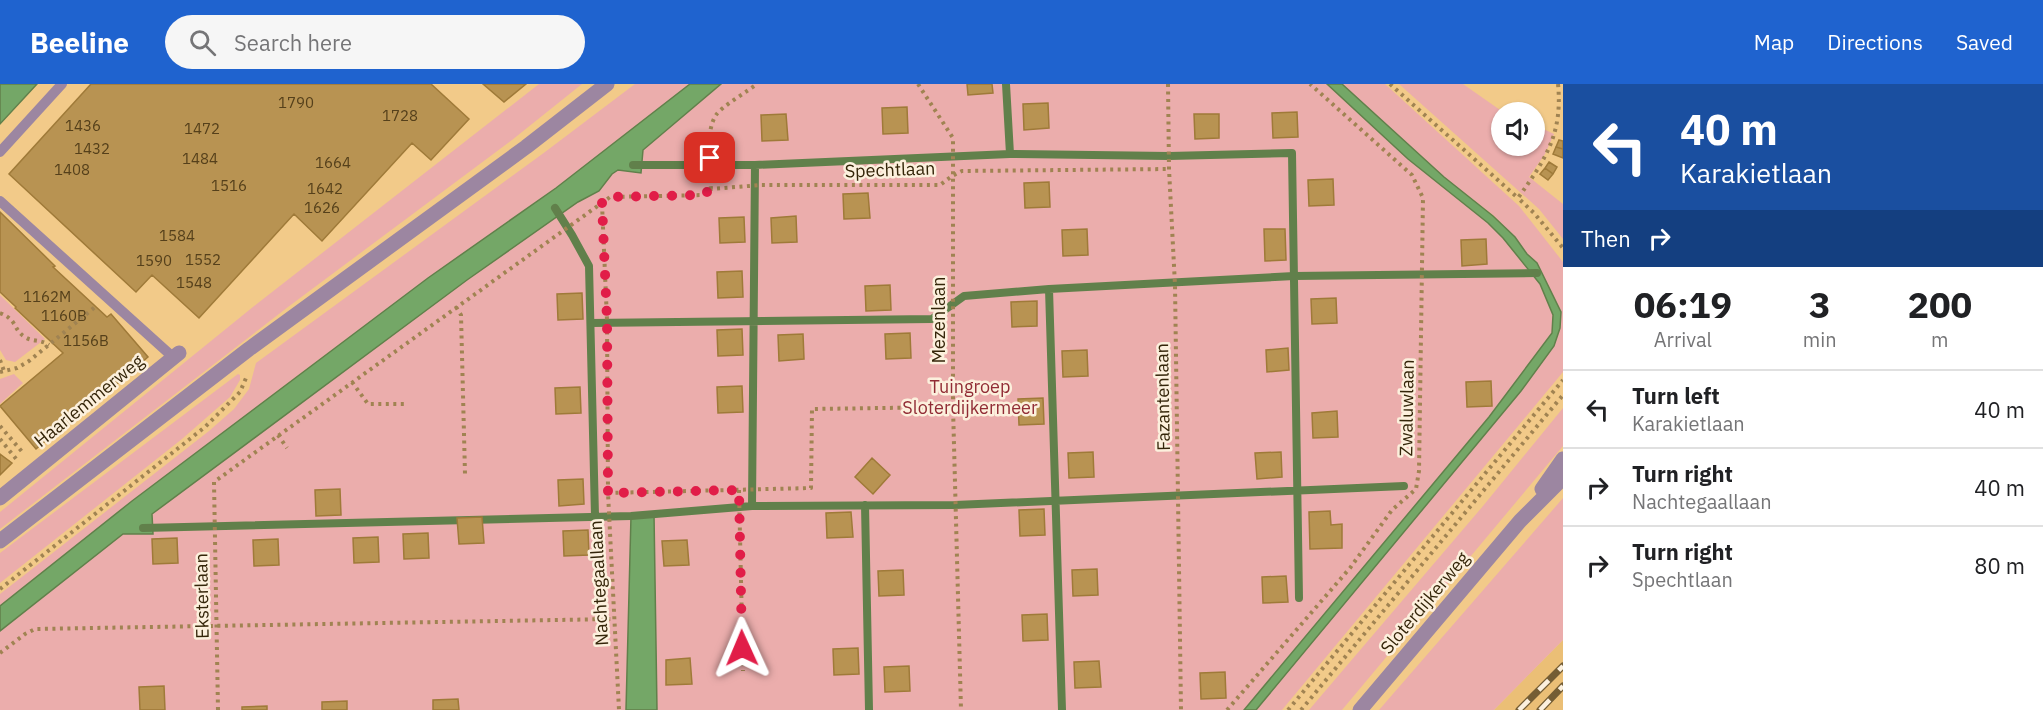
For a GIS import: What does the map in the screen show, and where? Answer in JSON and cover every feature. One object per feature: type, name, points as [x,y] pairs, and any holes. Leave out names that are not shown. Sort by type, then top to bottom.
[{"type":"street","points":[[0,541],[249,349],[526,147],[607,84]]},
{"type":"street","name":"Haarlemmerweg","points":[[0,498],[176,355]]},
{"type":"street","name":"Sloterdijkerweg","points":[[1520,521],[1563,459]]},
{"type":"street","name":"Sloterdijkerweg","points":[[1360,710],[1520,521],[1563,478]]},
{"type":"lane","points":[[0,152],[62,84]]},
{"type":"lane","name":"Haarlemmerweg","points":[[0,201],[176,355]]},
{"type":"path","points":[[711,189],[711,128],[717,113],[757,84]]},
{"type":"path","name":"Mezenlaan","points":[[918,84],[953,138],[953,407],[961,710]]},
{"type":"path","name":"Fazantenlaan","points":[[1168,84],[1169,169],[1175,285],[1181,710]]},
{"type":"path","name":"Zwaluwlaan","points":[[1227,710],[1350,568],[1392,510],[1416,489],[1419,471],[1423,198],[1412,175],[1310,84]]},
{"type":"path","points":[[1390,84],[1534,213],[1563,248]]},
{"type":"path","points":[[1518,198],[1553,145],[1562,102],[1558,84]]},
{"type":"path","name":"Spechtlaan","points":[[602,203],[610,197],[703,195],[711,189],[760,185],[940,185],[962,171],[1169,169]]},
{"type":"path","points":[[287,448],[278,435],[602,203]]},
{"type":"path","name":"Nachtegaallaan","points":[[602,203],[607,320],[608,493],[619,710]]},
{"type":"path","points":[[0,360],[2,372],[17,368],[107,297]]},
{"type":"path","points":[[456,307],[461,315],[465,474]]},
{"type":"path","points":[[0,313],[13,320],[19,332],[27,338],[39,339],[49,345]]},
{"type":"path","points":[[0,589],[205,427],[230,404],[240,392],[246,378],[249,349]]},
{"type":"path","points":[[1288,710],[1563,380]]},
{"type":"path","points":[[352,382],[368,404],[404,404]]},
{"type":"path","points":[[1300,710],[1563,395]]},
{"type":"path","points":[[608,493],[811,488],[812,409],[953,407]]},
{"type":"path","points":[[0,426],[33,471]]},
{"type":"path","name":"Eksterlaan","points":[[218,710],[213,482],[278,435]]},
{"type":"path","name":"Haarlemmerweg","points":[[0,439],[33,471]]},
{"type":"path","points":[[739,490],[742,670]]},
{"type":"path","points":[[0,653],[35,629],[614,619]]},
{"type":"shaded area","points":[[0,84],[37,84],[0,124]]},
{"type":"shaded area","points":[[690,84],[721,84],[643,150],[641,173],[618,170],[612,174],[599,191],[578,202],[467,280],[152,514],[153,534],[123,534],[0,631],[0,606],[132,501],[428,278],[556,188]]},
{"type":"shaded area","points":[[1327,84],[1342,84],[1444,177],[1493,216],[1515,237],[1527,254],[1537,263],[1561,312],[1560,328],[1554,346],[1521,391],[1256,710],[1244,710],[1489,417],[1552,333],[1553,315],[1540,284],[1503,238],[1488,223],[1408,159]]},
{"type":"shaded area","points":[[654,514],[657,710],[626,710],[631,516]]},
{"type":"shaded area","points":[[1563,640],[1563,710],[1494,710]]},
{"type":"green space","points":[[539,84],[582,84],[512,140],[288,307],[0,529],[0,512],[258,303]]},
{"type":"green space","points":[[635,84],[690,84],[556,188],[337,346],[132,501],[0,606],[0,594],[234,409],[249,389],[256,363]]},
{"type":"green space","name":"Tuingroep Sloterdijkermeer","points":[[721,84],[1327,84],[1408,159],[1488,223],[1503,238],[1540,284],[1553,315],[1552,334],[1489,417],[1244,710],[0,710],[0,631],[123,534],[153,534],[152,514],[467,280],[578,202]]},
{"type":"green space","points":[[1342,84],[1385,84],[1519,206],[1563,262],[1563,372],[1282,710],[1256,710],[1521,391],[1554,346],[1560,328],[1561,312],[1537,263],[1527,254],[1515,237],[1493,215],[1444,177]]},
{"type":"green space","points":[[1399,84],[1463,84],[1491,104],[1491,156],[1544,156],[1529,177],[1563,204],[1563,239],[1539,209]]},
{"type":"green space","points":[[1545,130],[1554,134],[1545,154]]},
{"type":"green space","points":[[0,295],[45,339],[15,362],[6,360],[0,350]]},
{"type":"green space","points":[[14,374],[23,383],[0,404],[0,379]]},
{"type":"green space","points":[[238,374],[240,380],[230,397],[182,439],[0,583],[0,553]]},
{"type":"green space","points":[[1563,408],[1563,446],[1342,710],[1309,710],[1483,506]]},
{"type":"green space","points":[[1563,498],[1563,640],[1494,710],[1379,710]]},
{"type":"building","points":[[91,84],[431,84],[469,119],[431,160],[412,143],[322,241],[294,214],[199,318],[152,275],[136,292],[9,174]]},
{"type":"building","points":[[483,84],[526,84],[504,102]]},
{"type":"building","points":[[967,84],[992,84],[993,93],[968,95]]},
{"type":"building","points":[[1048,103],[1049,128],[1024,130],[1023,104]]},
{"type":"building","points":[[907,107],[908,133],[883,134],[882,108]]},
{"type":"building","points":[[1297,112],[1298,137],[1273,138],[1272,113]]},
{"type":"building","points":[[786,114],[788,140],[762,141],[761,115]]},
{"type":"building","points":[[1194,114],[1219,114],[1219,138],[1195,139]]},
{"type":"building","points":[[1559,140],[1563,141],[1563,149],[1556,147]]},
{"type":"building","points":[[1556,147],[1563,149],[1563,158],[1553,154]]},
{"type":"building","points":[[1549,162],[1557,167],[1553,174],[1545,168]]},
{"type":"building","points":[[1545,168],[1553,174],[1548,180],[1540,174]]},
{"type":"building","points":[[1333,179],[1334,205],[1309,206],[1308,180]]},
{"type":"building","points":[[1049,182],[1050,207],[1025,208],[1024,183]]},
{"type":"building","points":[[868,193],[870,218],[844,219],[843,194]]},
{"type":"building","points":[[0,212],[55,266],[53,267],[107,317],[111,314],[148,357],[36,449],[0,406],[63,353],[0,292]]},
{"type":"building","points":[[796,216],[797,242],[772,243],[771,218]]},
{"type":"building","points":[[744,217],[745,242],[720,243],[719,218]]},
{"type":"building","points":[[1087,229],[1088,255],[1063,256],[1062,230]]},
{"type":"building","points":[[1264,229],[1285,229],[1286,260],[1265,261]]},
{"type":"building","points":[[1486,239],[1487,264],[1462,266],[1461,240]]},
{"type":"building","points":[[742,271],[743,297],[718,298],[717,272]]},
{"type":"building","points":[[890,285],[891,310],[866,311],[865,286]]},
{"type":"building","points":[[582,293],[583,319],[558,320],[557,294]]},
{"type":"building","points":[[1336,298],[1337,323],[1312,324],[1311,299]]},
{"type":"building","points":[[1037,301],[1037,326],[1012,327],[1011,302]]},
{"type":"building","points":[[742,329],[743,355],[718,356],[717,330]]},
{"type":"building","points":[[910,333],[911,358],[886,359],[885,334]]},
{"type":"building","points":[[803,334],[804,359],[779,361],[778,335]]},
{"type":"building","points":[[1288,348],[1289,370],[1267,372],[1266,350]]},
{"type":"building","points":[[1087,350],[1088,376],[1063,377],[1062,351]]},
{"type":"building","points":[[1491,381],[1492,406],[1467,407],[1466,382]]},
{"type":"building","points":[[742,386],[743,412],[718,413],[717,387]]},
{"type":"building","points":[[580,387],[581,413],[556,414],[555,388]]},
{"type":"building","points":[[1043,398],[1044,424],[1019,425],[1018,399]]},
{"type":"building","points":[[1337,411],[1338,437],[1313,438],[1312,413]]},
{"type":"building","points":[[1093,452],[1094,477],[1069,478],[1068,453]]},
{"type":"building","points":[[1281,452],[1282,477],[1257,479],[1255,453]]},
{"type":"building","points":[[0,454],[12,463],[0,475]]},
{"type":"building","points":[[872,458],[890,475],[873,494],[855,477]]},
{"type":"building","points":[[583,479],[584,504],[559,506],[558,480]]},
{"type":"building","points":[[340,489],[341,515],[316,516],[315,490]]},
{"type":"building","points":[[1044,509],[1045,535],[1020,536],[1019,510]]},
{"type":"building","points":[[1330,511],[1331,525],[1342,524],[1342,548],[1310,549],[1309,512]]},
{"type":"building","points":[[851,512],[853,537],[827,538],[826,513]]},
{"type":"building","points":[[482,517],[484,543],[459,544],[457,518]]},
{"type":"building","points":[[588,530],[589,555],[564,556],[563,531]]},
{"type":"building","points":[[428,533],[429,558],[404,559],[403,534]]},
{"type":"building","points":[[378,537],[379,562],[354,563],[353,538]]},
{"type":"building","points":[[177,538],[178,563],[153,564],[152,539]]},
{"type":"building","points":[[278,539],[279,565],[254,566],[253,540]]},
{"type":"building","points":[[687,540],[689,565],[664,566],[662,541]]},
{"type":"building","points":[[1097,569],[1098,595],[1073,596],[1072,570]]},
{"type":"building","points":[[903,570],[904,595],[879,596],[878,571]]},
{"type":"building","points":[[1286,576],[1288,602],[1263,603],[1262,577]]},
{"type":"building","points":[[1047,614],[1048,640],[1023,641],[1022,615]]},
{"type":"building","points":[[858,648],[859,674],[834,675],[833,649]]},
{"type":"building","points":[[690,658],[692,684],[666,685],[666,660]]},
{"type":"building","points":[[1099,661],[1101,687],[1075,688],[1074,662]]},
{"type":"building","points":[[909,666],[910,691],[885,692],[884,667]]},
{"type":"building","points":[[1225,672],[1226,698],[1201,699],[1200,673]]},
{"type":"building","points":[[164,686],[165,710],[140,710],[139,687]]},
{"type":"building","points":[[458,699],[459,710],[433,710],[433,700]]},
{"type":"building","points":[[347,701],[347,710],[322,710],[322,702]]},
{"type":"building","points":[[267,706],[267,710],[242,710],[242,707]]},
{"type":"waterway","points":[[1006,84],[1010,154]]},
{"type":"waterway","points":[[633,165],[755,165],[1010,154],[1169,156],[1292,153],[1299,598]]},
{"type":"waterway","points":[[752,506],[755,165]]},
{"type":"waterway","points":[[555,208],[589,266],[595,516]]},
{"type":"waterway","points":[[591,323],[932,319],[964,296],[1049,289],[1294,276],[1537,273]]},
{"type":"waterway","points":[[1049,289],[1062,710]]},
{"type":"waterway","points":[[143,528],[631,516],[752,506],[955,505],[1404,486]]},
{"type":"waterway","points":[[865,505],[869,710]]},
{"type":"railway","points":[[1519,710],[1563,666]]},
{"type":"railway","points":[[1540,710],[1563,686]]},
{"type":"route","points":[[710,158],[711,189],[703,195],[610,197],[602,203],[607,320],[608,493],[739,490],[742,648]]}]
